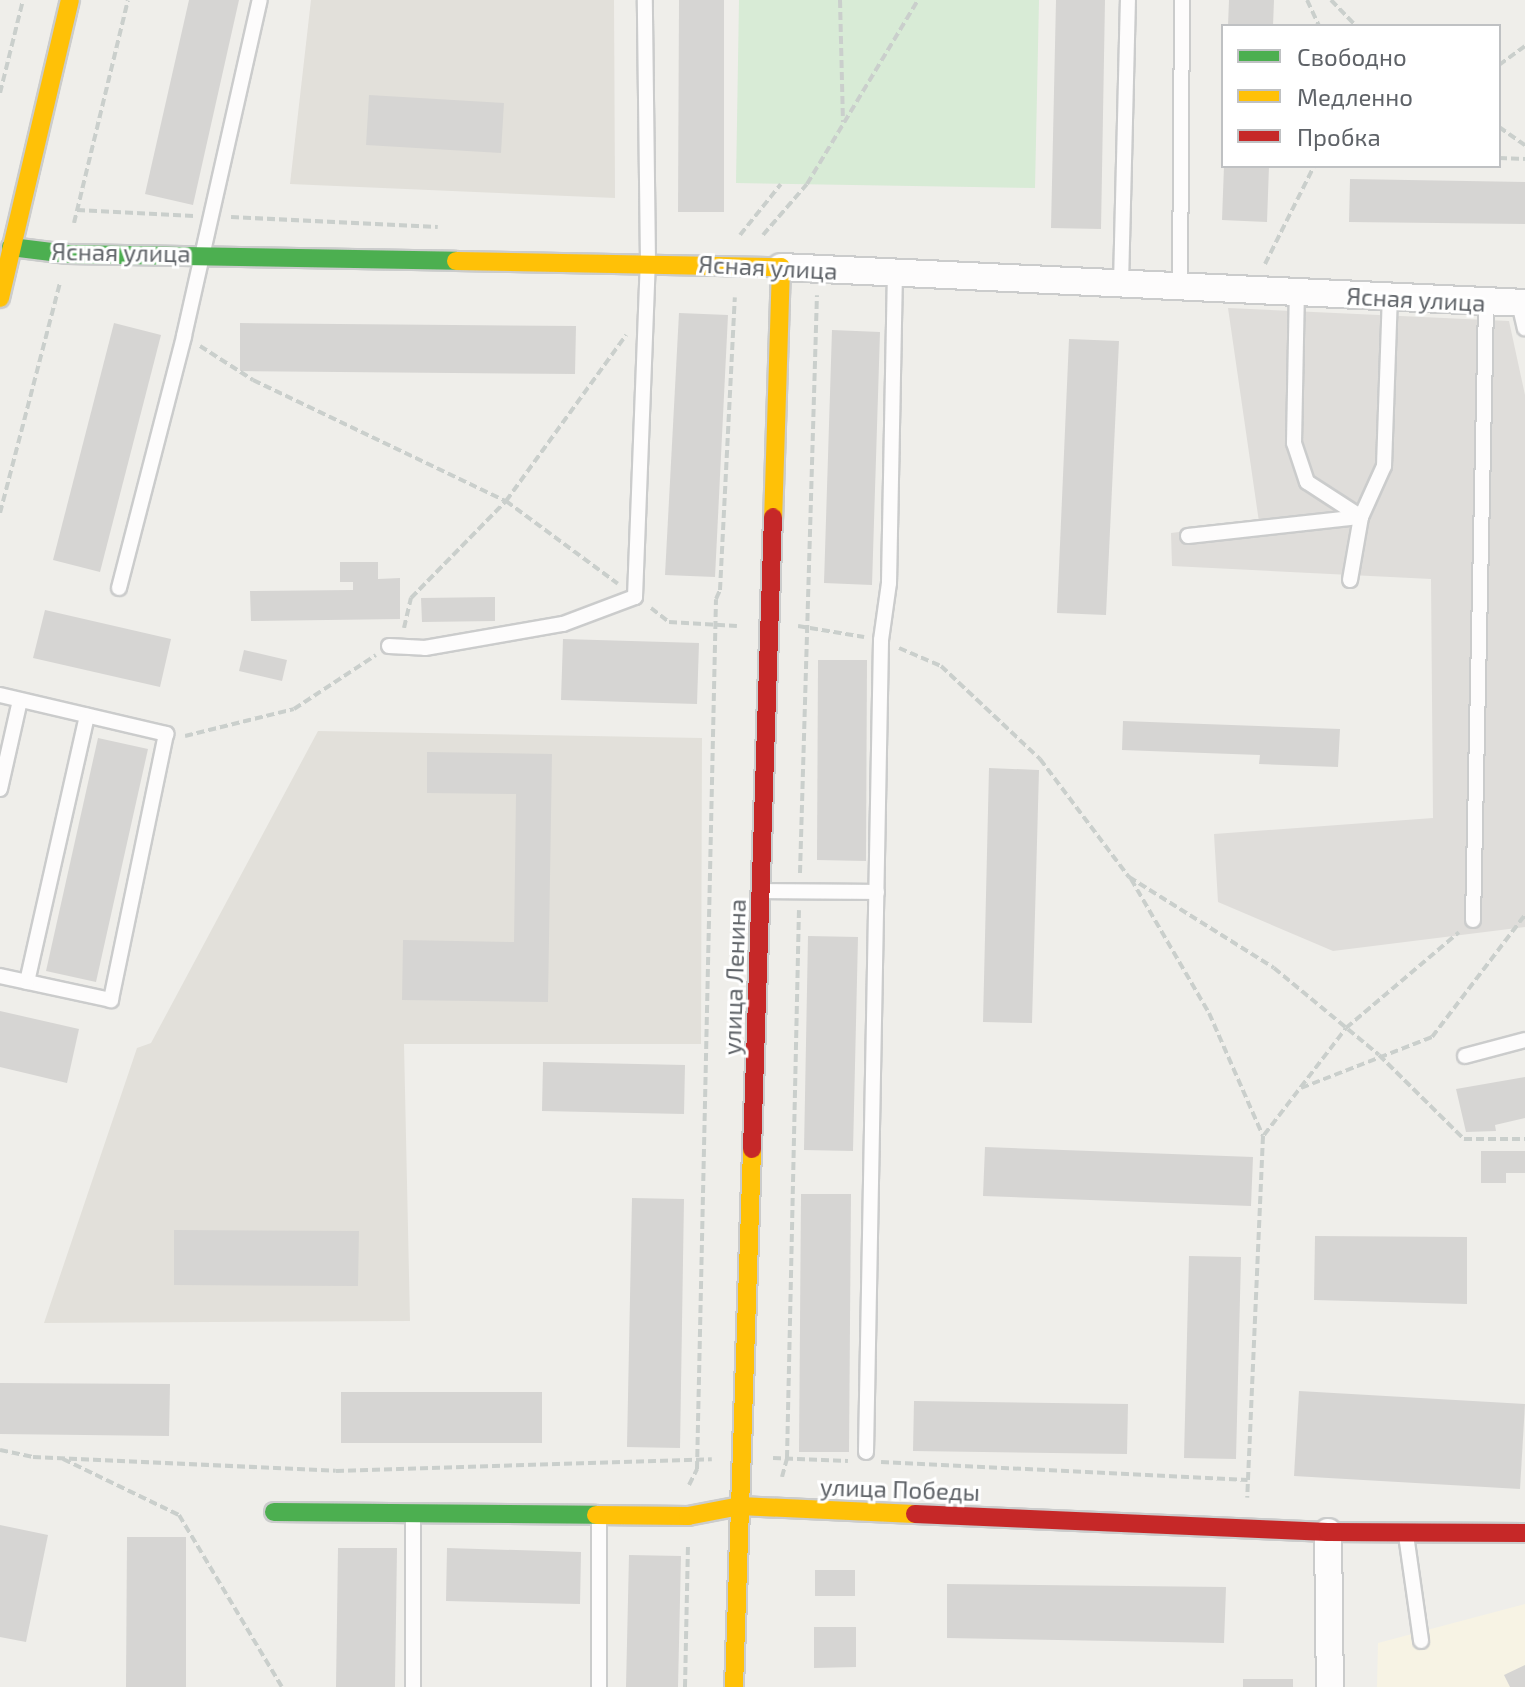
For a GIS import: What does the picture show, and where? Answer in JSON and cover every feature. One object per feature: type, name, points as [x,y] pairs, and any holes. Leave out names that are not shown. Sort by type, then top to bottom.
[{"type":"street","points":[[0,298],[70,0]]},
{"type":"street","name":"Ясная улица","points":[[11,247],[68,254],[648,262],[781,267],[1486,302],[1523,312]]},
{"type":"street","name":"улица Ленина","points":[[734,1687],[781,267]]},
{"type":"street","name":"улица Победы","points":[[274,1512],[688,1516],[740,1506],[1328,1532],[1525,1533]]},
{"type":"street","points":[[1328,1532],[1330,1687]]},
{"type":"lane","points":[[119,588],[184,336],[260,0]]},
{"type":"lane","points":[[389,646],[425,648],[563,624],[635,597],[648,262],[645,0]]},
{"type":"lane","points":[[1121,284],[1128,0]]},
{"type":"lane","points":[[1180,287],[1182,0]]},
{"type":"lane","points":[[866,1457],[881,640],[889,583],[895,273]]},
{"type":"lane","points":[[1297,293],[1294,443],[1307,482],[1361,517]]},
{"type":"lane","points":[[1350,580],[1361,517],[1384,466],[1390,297]]},
{"type":"lane","points":[[1473,920],[1486,302]]},
{"type":"lane","points":[[1188,536],[1361,517]]},
{"type":"lane","points":[[0,695],[166,734],[111,1000],[0,976]]},
{"type":"lane","points":[[0,789],[20,700]]},
{"type":"lane","points":[[27,982],[87,716]]},
{"type":"lane","points":[[761,891],[877,892]]},
{"type":"lane","points":[[1465,1056],[1525,1040]]},
{"type":"lane","points":[[413,1515],[413,1687]]},
{"type":"lane","points":[[599,1516],[599,1687]]},
{"type":"lane","points":[[1406,1534],[1421,1641]]},
{"type":"path","points":[[0,93],[23,0]]},
{"type":"path","points":[[840,0],[843,124]]},
{"type":"path","points":[[757,242],[807,184],[918,0]]},
{"type":"path","points":[[1307,0],[1318,24]]},
{"type":"path","points":[[1331,0],[1354,24]]},
{"type":"path","points":[[1501,64],[1525,46]]},
{"type":"path","points":[[1501,128],[1525,145]]},
{"type":"path","points":[[1501,158],[1525,159]]},
{"type":"path","points":[[1265,265],[1313,168]]},
{"type":"path","points":[[736,240],[781,184]]},
{"type":"path","points":[[685,1687],[688,1486],[697,1459],[715,626],[736,267]]},
{"type":"path","points":[[773,1508],[787,1458],[799,891],[818,269]]},
{"type":"path","points":[[166,734],[196,737],[294,709],[402,638],[411,598],[506,501],[646,307]]},
{"type":"path","points":[[184,336],[253,380],[506,501],[669,622],[715,626],[807,626],[881,640],[941,666],[1040,759],[1129,877],[1209,1013],[1263,1136],[1246,1528]]},
{"type":"path","points":[[1129,877],[1274,968],[1379,1055],[1464,1139],[1525,1139]]},
{"type":"path","points":[[1299,1089],[1379,1055],[1432,1037],[1525,915]]},
{"type":"path","points":[[1263,1136],[1346,1028],[1473,920]]},
{"type":"path","points":[[0,1450],[61,1458],[336,1471],[697,1459],[851,1461]]},
{"type":"path","points":[[866,1457],[1248,1480]]},
{"type":"path","points":[[61,1458],[179,1515],[282,1687]]},
{"type":"shaded area","points":[[311,0],[614,0],[615,198],[290,184]]},
{"type":"shaded area","points":[[1228,308],[1509,321],[1525,395],[1525,927],[1333,951],[1218,902],[1214,834],[1433,818],[1431,579],[1172,566],[1171,533],[1259,522]]},
{"type":"shaded area","points":[[318,731],[702,738],[701,1044],[404,1044],[410,1321],[44,1323],[137,1048],[151,1043]]},
{"type":"shaded area","points":[[1525,1604],[1525,1687],[1377,1687],[1378,1643]]},
{"type":"green space","points":[[739,0],[1039,0],[1035,188],[736,183]]},
{"type":"building","points":[[189,0],[239,0],[193,205],[145,194]]},
{"type":"building","points":[[679,0],[724,0],[724,212],[678,212]]},
{"type":"building","points":[[1056,0],[1105,0],[1101,229],[1051,228]]},
{"type":"building","points":[[1229,0],[1274,0],[1273,24],[1228,24]]},
{"type":"building","points":[[369,95],[504,103],[501,153],[366,145]]},
{"type":"building","points":[[1224,168],[1269,168],[1267,222],[1222,220]]},
{"type":"building","points":[[1350,179],[1525,182],[1525,224],[1349,222]]},
{"type":"building","points":[[679,313],[728,315],[715,577],[665,575]]},
{"type":"building","points":[[114,323],[161,335],[100,572],[53,560]]},
{"type":"building","points":[[240,323],[576,326],[575,374],[240,371]]},
{"type":"building","points":[[832,330],[880,332],[872,585],[824,583]]},
{"type":"building","points":[[1069,339],[1119,341],[1106,615],[1057,613]]},
{"type":"building","points":[[340,562],[378,562],[378,579],[400,578],[400,619],[251,621],[250,591],[353,590],[353,582],[340,582]]},
{"type":"building","points":[[495,597],[495,621],[422,622],[421,598]]},
{"type":"building","points":[[45,610],[171,639],[160,687],[33,658]]},
{"type":"building","points":[[563,639],[699,643],[697,704],[561,700]]},
{"type":"building","points":[[244,650],[287,660],[282,681],[239,671]]},
{"type":"building","points":[[818,660],[867,660],[866,861],[817,860]]},
{"type":"building","points":[[1123,721],[1340,729],[1338,767],[1259,764],[1260,755],[1122,750]]},
{"type":"building","points":[[98,738],[148,749],[96,982],[46,971]]},
{"type":"building","points":[[427,752],[552,754],[548,1002],[402,1000],[403,940],[514,942],[516,794],[427,793]]},
{"type":"building","points":[[989,768],[1039,770],[1032,1023],[983,1022]]},
{"type":"building","points":[[808,936],[858,937],[853,1151],[804,1150]]},
{"type":"building","points":[[0,1011],[79,1029],[67,1083],[0,1067]]},
{"type":"building","points":[[543,1062],[685,1065],[684,1114],[542,1111]]},
{"type":"building","points":[[1525,1077],[1525,1118],[1495,1125],[1496,1131],[1466,1132],[1456,1089]]},
{"type":"building","points":[[985,1147],[1253,1157],[1251,1206],[983,1196]]},
{"type":"building","points":[[1481,1151],[1525,1151],[1525,1173],[1506,1173],[1506,1183],[1481,1183]]},
{"type":"building","points":[[801,1194],[851,1194],[849,1452],[799,1452]]},
{"type":"building","points":[[632,1198],[684,1199],[680,1448],[627,1447]]},
{"type":"building","points":[[174,1230],[359,1231],[358,1286],[174,1285]]},
{"type":"building","points":[[1315,1236],[1467,1237],[1467,1304],[1314,1300]]},
{"type":"building","points":[[1189,1256],[1241,1257],[1236,1459],[1184,1458]]},
{"type":"building","points":[[0,1383],[170,1384],[169,1436],[0,1434]]},
{"type":"building","points":[[1299,1391],[1525,1404],[1520,1489],[1294,1476]]},
{"type":"building","points":[[341,1392],[542,1392],[542,1443],[341,1443]]},
{"type":"building","points":[[914,1401],[1128,1404],[1127,1454],[913,1451]]},
{"type":"building","points":[[0,1525],[48,1535],[26,1642],[0,1637]]},
{"type":"building","points":[[127,1537],[186,1537],[186,1687],[126,1687]]},
{"type":"building","points":[[338,1548],[397,1548],[395,1687],[336,1687]]},
{"type":"building","points":[[447,1548],[581,1552],[580,1604],[446,1601]]},
{"type":"building","points":[[629,1555],[681,1556],[678,1687],[626,1687]]},
{"type":"building","points":[[815,1570],[855,1570],[855,1596],[815,1596]]},
{"type":"building","points":[[947,1584],[1226,1587],[1224,1643],[947,1638]]},
{"type":"building","points":[[814,1627],[856,1627],[856,1667],[814,1668]]},
{"type":"building","points":[[1525,1665],[1525,1687],[1510,1687],[1504,1675]]},
{"type":"building","points":[[1243,1679],[1293,1679],[1293,1687],[1243,1687]]},
{"type":"traffic: fast","points":[[11,247],[68,254],[456,261]]},
{"type":"traffic: fast","points":[[274,1512],[596,1515]]},
{"type":"traffic: slow","points":[[0,298],[70,0]]},
{"type":"traffic: slow","points":[[456,261],[781,267],[773,517]]},
{"type":"traffic: slow","points":[[734,1687],[752,1149]]},
{"type":"traffic: slow","points":[[596,1515],[688,1516],[740,1506],[915,1514]]},
{"type":"traffic: jam","points":[[752,1149],[773,517]]},
{"type":"traffic: jam","points":[[915,1514],[1328,1532],[1525,1533]]}]
